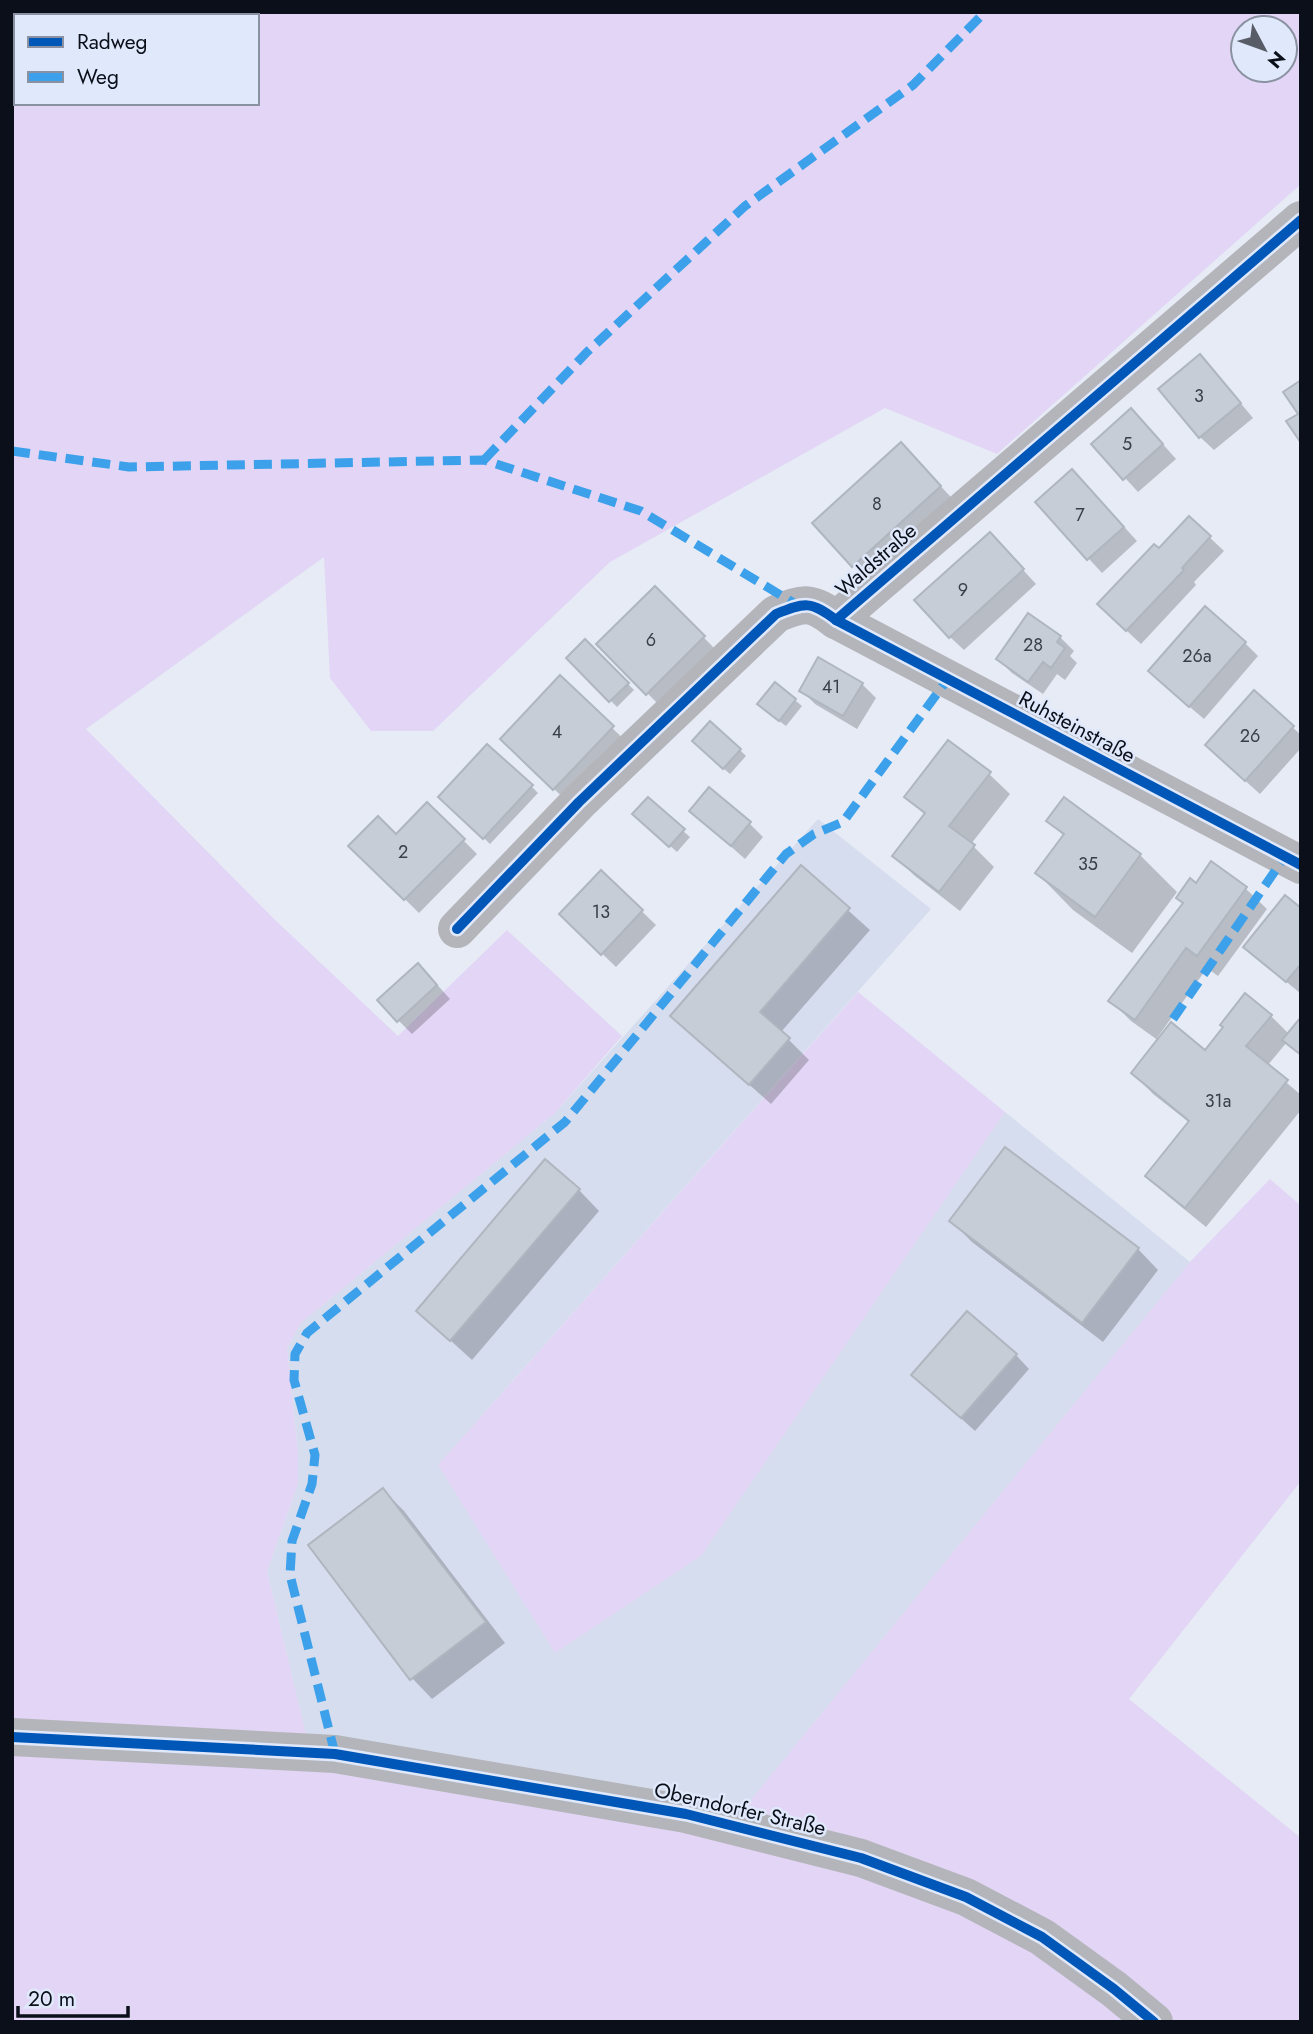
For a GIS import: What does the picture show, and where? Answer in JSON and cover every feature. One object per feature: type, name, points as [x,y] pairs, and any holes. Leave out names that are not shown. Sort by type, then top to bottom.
[{"type":"street","name":"Waldstraße","points":[[457,929],[579,802],[776,614],[797,605],[818,606],[836,621],[1295,239]]},
{"type":"street","name":"Ruhsteinstraße","points":[[836,621],[1301,865]]},
{"type":"street","name":"Oberndorfer Straße","points":[[12,1737],[335,1754],[686,1814],[861,1858],[965,1897],[1042,1937],[1114,1989],[1154,2022]]},
{"type":"shaded area","points":[[12,12],[1301,12],[1301,184],[997,454],[885,408],[610,562],[433,731],[371,731],[330,678],[324,557],[86,729],[272,917],[398,1036],[507,930],[622,1036],[555,1113],[301,1323],[287,1348],[298,1453],[298,1484],[267,1571],[313,1764],[745,1807],[1190,1262],[1270,1179],[1301,1206],[1301,1481],[1129,1699],[1301,1838],[1301,2022],[12,2022]]},
{"type":"shaded area","points":[[818,819],[931,909],[438,1465],[701,1556],[1005,1112],[1190,1262],[745,1807],[313,1764],[267,1571],[298,1484],[298,1453],[287,1348],[301,1323],[555,1113]]},
{"type":"shaded area","points":[[858,992],[1005,1112],[701,1556],[555,1653],[438,1465]]},
{"type":"building","points":[[1200,354],[1241,403],[1199,438],[1158,389]]},
{"type":"building","points":[[1301,380],[1301,443],[1286,421],[1298,414],[1283,392]]},
{"type":"building","points":[[1131,408],[1163,444],[1123,480],[1091,444]]},
{"type":"building","points":[[901,442],[941,486],[852,567],[812,523]]},
{"type":"building","points":[[1072,469],[1124,527],[1087,560],[1035,502]]},
{"type":"building","points":[[1189,516],[1211,536],[1182,568],[1184,570],[1126,631],[1097,604],[1154,544],[1159,548]]},
{"type":"building","points":[[990,532],[1024,569],[949,638],[914,600]]},
{"type":"building","points":[[655,586],[705,636],[646,695],[596,644]]},
{"type":"building","points":[[1205,606],[1246,642],[1189,707],[1148,671]]},
{"type":"building","points":[[1028,613],[1061,636],[1057,642],[1065,648],[1051,668],[1043,662],[1028,682],[996,659]]},
{"type":"building","points":[[585,639],[629,683],[609,702],[566,658]]},
{"type":"building","points":[[818,657],[863,683],[843,716],[799,691]]},
{"type":"building","points":[[560,675],[614,726],[553,790],[500,739]]},
{"type":"building","points":[[775,682],[796,699],[779,721],[757,704]]},
{"type":"building","points":[[1254,690],[1294,726],[1245,781],[1205,745]]},
{"type":"building","points":[[710,721],[741,749],[723,769],[692,741]]},
{"type":"building","points":[[948,740],[991,772],[949,826],[975,845],[939,892],[892,856],[925,813],[904,797]]},
{"type":"building","points":[[487,744],[533,785],[483,839],[438,797]]},
{"type":"building","points":[[709,787],[751,822],[731,846],[689,811]]},
{"type":"building","points":[[648,797],[685,829],[669,847],[632,814]]},
{"type":"building","points":[[1064,797],[1141,854],[1095,917],[1035,873],[1064,834],[1046,821]]},
{"type":"building","points":[[427,802],[465,839],[404,900],[348,846],[378,816],[396,834]]},
{"type":"building","points":[[1211,861],[1247,887],[1197,956],[1186,948],[1135,1020],[1108,1001],[1183,903],[1176,898],[1190,878],[1196,883]]},
{"type":"building","points":[[801,865],[850,908],[760,1012],[790,1038],[749,1085],[670,1016]]},
{"type":"building","points":[[601,870],[643,910],[601,955],[559,914]]},
{"type":"building","points":[[1285,895],[1301,908],[1301,964],[1286,982],[1243,947]]},
{"type":"building","points":[[418,963],[437,985],[397,1022],[377,1000]]},
{"type":"building","points":[[1245,993],[1272,1015],[1246,1046],[1288,1080],[1185,1208],[1145,1176],[1189,1121],[1131,1073],[1171,1022],[1205,1050]]},
{"type":"building","points":[[1301,1017],[1301,1055],[1282,1040]]},
{"type":"building","points":[[1005,1147],[1139,1248],[1082,1323],[949,1221]]},
{"type":"building","points":[[545,1159],[580,1189],[450,1341],[416,1311]]},
{"type":"building","points":[[967,1311],[1017,1354],[961,1418],[911,1375]]},
{"type":"building","points":[[383,1488],[486,1622],[410,1680],[308,1545]]},
{"type":"marked path","points":[[484,460],[587,352],[745,206],[913,85],[985,12]]},
{"type":"marked path","points":[[12,451],[129,467],[484,460],[641,511],[797,605]]},
{"type":"marked path","points":[[335,1754],[290,1575],[292,1541],[312,1484],[315,1455],[294,1380],[295,1354],[307,1333],[565,1122],[786,854],[814,834],[843,822],[947,680]]},
{"type":"marked path","points":[[1173,1019],[1284,858]]},
{"type":"cycle path","points":[[457,929],[579,802],[776,614],[808,605],[820,609],[836,620],[1301,220]]},
{"type":"cycle path","points":[[836,620],[1301,865]]},
{"type":"cycle path","points":[[12,1737],[335,1754],[686,1814],[861,1858],[966,1897],[1042,1937],[1114,1989],[1154,2022]]}]
